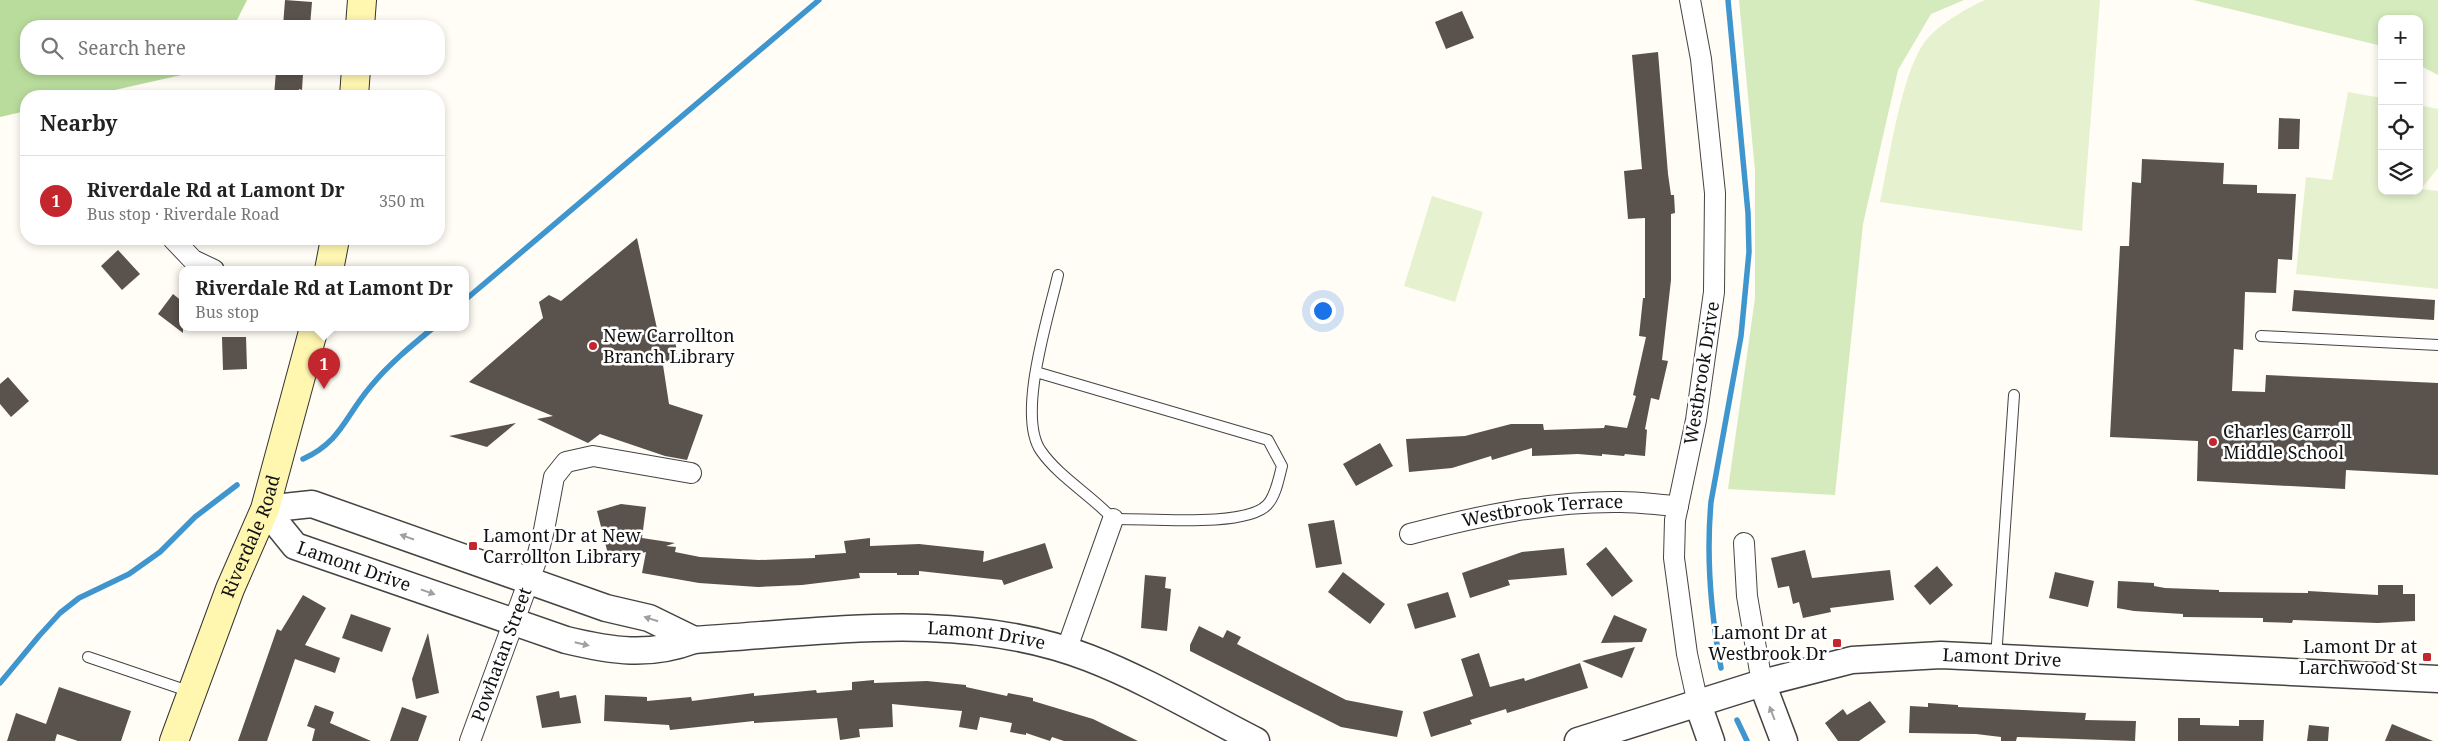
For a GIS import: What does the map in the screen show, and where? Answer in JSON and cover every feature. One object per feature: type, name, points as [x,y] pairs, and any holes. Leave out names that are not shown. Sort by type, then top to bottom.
[{"type":"main road","points":[[360,20],[362,0]]},
{"type":"main road","points":[[354,90],[356,75]]},
{"type":"main road","points":[[330,266],[334,245]]},
{"type":"main road","name":"Riverdale Road","points":[[174,741],[230,589],[265,509],[313,331]]},
{"type":"street","name":"Westbrook Drive","points":[[1690,0],[1700,59],[1714,193],[1714,292],[1696,420],[1678,506],[1674,558],[1687,654],[1698,704],[1711,741]]},
{"type":"street","points":[[179,245],[193,260],[206,266]]},
{"type":"street","name":"Powhatan Street","points":[[470,741],[529,579],[544,530],[554,476],[566,462],[574,458],[594,456],[691,473]]},
{"type":"street","name":"Westbrook Terrace","points":[[1410,534],[1469,519],[1533,508],[1620,502],[1678,506]]},
{"type":"street","name":"Lamont Drive","points":[[265,509],[312,504],[529,579],[606,608],[649,618],[694,640]]},
{"type":"street","name":"Lamont Drive","points":[[265,509],[295,546],[566,640],[606,650],[644,652],[672,648],[694,640],[935,627],[974,630],[1066,651],[1104,665],[1256,741]]},
{"type":"street","points":[[1066,651],[1113,519]]},
{"type":"street","points":[[1744,543],[1747,596],[1762,683],[1784,741]]},
{"type":"street","name":"Lamont Drive","points":[[1578,741],[1762,683],[1852,660],[1941,656],[2438,679]]},
{"type":"lane","points":[[1036,372],[1268,440],[1282,466],[1273,496],[1267,505],[1253,513],[1208,520],[1113,519],[1095,500],[1056,468],[1040,450],[1034,438],[1031,416],[1036,372],[1058,275]]},
{"type":"lane","points":[[2261,336],[2438,345]]},
{"type":"lane","points":[[1996,658],[2014,395]]},
{"type":"lane","points":[[88,657],[192,692]]},
{"type":"green space","points":[[0,0],[247,0],[237,20],[20,20],[20,75],[181,75],[115,90],[20,90],[20,112],[0,117]]},
{"type":"green space","points":[[1739,0],[1964,0],[1931,14],[1898,70],[1863,224],[1835,495],[1728,489],[1755,298],[1755,171]]},
{"type":"green space","points":[[1985,0],[2100,0],[2082,231],[1880,202],[1898,115],[1911,70],[1919,51],[1928,38],[1947,21]]},
{"type":"green space","points":[[2193,0],[2438,0],[2438,75],[2423,67],[2423,15],[2378,15],[2378,45]]},
{"type":"green space","points":[[2348,92],[2378,97],[2378,195],[2423,195],[2423,189],[2438,191],[2438,289],[2296,274],[2306,177],[2332,180]]},
{"type":"green space","points":[[2423,106],[2438,109],[2438,168],[2423,187]]},
{"type":"green space","points":[[1432,196],[1483,212],[1455,302],[1404,286]]},
{"type":"building","points":[[285,0],[312,2],[310,20],[283,20]]},
{"type":"building","points":[[1462,11],[1474,38],[1446,49],[1435,22]]},
{"type":"building","points":[[1658,52],[1668,174],[1671,195],[1674,195],[1675,213],[1671,214],[1671,280],[1662,360],[1668,361],[1659,400],[1651,398],[1645,429],[1647,430],[1645,456],[1578,454],[1532,456],[1532,448],[1492,460],[1491,456],[1452,468],[1409,472],[1406,439],[1465,436],[1511,424],[1543,424],[1544,430],[1604,428],[1605,425],[1627,428],[1636,396],[1633,395],[1646,337],[1639,336],[1643,298],[1645,298],[1645,218],[1628,219],[1624,171],[1642,169],[1632,55]]},
{"type":"building","points":[[276,75],[303,75],[302,90],[274,90]]},
{"type":"building","points":[[2279,118],[2300,119],[2299,149],[2278,149]]},
{"type":"building","points":[[2142,159],[2224,163],[2223,184],[2257,185],[2257,193],[2296,194],[2292,260],[2278,259],[2276,293],[2245,292],[2243,350],[2234,349],[2232,391],[2265,392],[2266,375],[2438,383],[2438,475],[2346,470],[2345,489],[2197,481],[2198,441],[2110,437],[2120,246],[2129,246],[2132,182],[2141,183]]},
{"type":"building","name":"New Carrollton Branch Library","points":[[637,238],[658,333],[675,340],[677,353],[663,365],[669,404],[703,415],[687,460],[665,456],[600,434],[588,443],[537,419],[553,416],[469,382],[543,318],[539,302],[549,295],[561,301]]},
{"type":"building","points":[[118,250],[140,274],[122,290],[101,266]]},
{"type":"building","points":[[2294,290],[2435,300],[2434,320],[2292,311]]},
{"type":"building","points":[[173,294],[179,299],[179,330],[158,314]]},
{"type":"building","points":[[222,337],[246,337],[247,369],[223,370]]},
{"type":"building","points":[[8,377],[29,401],[11,417],[0,404],[0,384]]},
{"type":"building","points":[[516,423],[487,447],[449,436]]},
{"type":"building","points":[[1380,443],[1393,466],[1356,486],[1343,464]]},
{"type":"building","points":[[621,504],[646,507],[642,538],[675,543],[666,546],[676,547],[675,552],[700,557],[759,560],[815,558],[815,555],[846,553],[844,541],[870,538],[870,546],[919,544],[984,551],[983,562],[1045,543],[1053,568],[1004,585],[1002,580],[919,571],[919,575],[859,573],[860,578],[802,585],[758,587],[699,583],[642,573],[646,552],[610,562],[597,511]]},
{"type":"building","points":[[1334,520],[1342,564],[1316,568],[1308,524]]},
{"type":"building","points":[[1606,547],[1633,581],[1612,597],[1586,564]]},
{"type":"building","points":[[1564,548],[1567,575],[1508,580],[1510,585],[1470,598],[1462,573],[1522,552]]},
{"type":"building","points":[[1805,550],[1812,578],[1890,570],[1894,600],[1830,608],[1831,612],[1803,618],[1799,602],[1793,604],[1789,586],[1778,588],[1771,558]]},
{"type":"building","points":[[1937,566],[1953,585],[1930,605],[1914,586]]},
{"type":"building","points":[[1343,572],[1385,604],[1370,624],[1328,592]]},
{"type":"building","points":[[2055,572],[2094,581],[2088,607],[2049,598]]},
{"type":"building","points":[[1145,575],[1166,577],[1165,588],[1171,589],[1167,631],[1141,628]]},
{"type":"building","points":[[2118,581],[2154,583],[2154,586],[2165,588],[2219,590],[2219,592],[2308,593],[2308,591],[2378,595],[2378,585],[2403,585],[2403,594],[2415,594],[2415,621],[2378,623],[2293,620],[2292,623],[2263,622],[2263,618],[2183,617],[2183,614],[2134,611],[2117,608]]},
{"type":"building","points":[[1448,592],[1456,617],[1415,629],[1407,604]]},
{"type":"building","points":[[303,595],[326,608],[305,645],[340,658],[335,673],[295,659],[267,741],[238,741],[277,629],[281,631]]},
{"type":"building","points":[[351,614],[391,628],[382,652],[342,638]]},
{"type":"building","points":[[1614,615],[1647,629],[1642,642],[1601,643]]},
{"type":"building","points":[[1199,626],[1223,638],[1227,630],[1241,637],[1237,644],[1346,700],[1403,711],[1397,737],[1341,727],[1190,651],[1190,645]]},
{"type":"building","points":[[428,633],[439,693],[416,699],[412,679]]},
{"type":"building","points":[[1635,647],[1622,678],[1582,661]]},
{"type":"building","points":[[1479,653],[1490,687],[1524,678],[1525,681],[1580,663],[1588,688],[1507,713],[1506,709],[1470,720],[1472,724],[1431,737],[1423,712],[1473,696],[1461,659]]},
{"type":"building","points":[[874,680],[874,683],[927,681],[966,685],[966,687],[1007,696],[1008,693],[1033,698],[1033,701],[1093,719],[1138,741],[1064,741],[1052,737],[1050,741],[1026,733],[1026,735],[1010,732],[1012,723],[980,717],[977,730],[959,727],[962,711],[892,704],[893,727],[859,729],[860,737],[840,740],[837,718],[754,723],[754,721],[670,730],[669,725],[604,721],[605,695],[647,697],[647,701],[691,697],[692,701],[754,693],[754,696],[816,690],[817,693],[852,690],[852,682]]},
{"type":"building","points":[[59,687],[131,711],[121,741],[78,741],[57,734],[55,741],[7,741],[16,713],[46,724]]},
{"type":"building","points":[[559,691],[560,698],[576,695],[581,723],[542,728],[536,696]]},
{"type":"building","points":[[1870,701],[1886,722],[1859,741],[1838,741],[1825,723],[1843,709],[1847,715]]},
{"type":"building","points":[[1928,703],[1958,705],[1958,707],[2086,713],[2085,720],[2136,721],[2135,741],[2017,737],[2016,741],[2001,741],[2001,737],[1976,734],[1909,733],[1910,706],[1928,707]]},
{"type":"building","points":[[315,705],[334,712],[330,723],[371,741],[312,741],[315,729],[307,726]]},
{"type":"building","points":[[402,707],[427,716],[418,741],[390,741]]},
{"type":"building","points":[[2178,718],[2200,718],[2200,725],[2239,726],[2239,720],[2264,720],[2263,741],[2178,741]]},
{"type":"building","points":[[2392,724],[2433,741],[2385,741]]},
{"type":"building","points":[[2309,725],[2329,727],[2328,741],[2307,741]]},
{"type":"waterway","points":[[469,297],[819,0]]},
{"type":"waterway","points":[[1721,668],[1710,585],[1711,502],[1741,336],[1749,252],[1748,213],[1728,0]]},
{"type":"waterway","points":[[303,459],[316,452],[335,436],[362,397],[385,370],[430,331]]},
{"type":"waterway","points":[[0,683],[60,613],[79,598],[129,574],[160,552],[195,517],[237,485]]},
{"type":"waterway","points":[[1737,720],[1747,741]]},
{"type":"place","name":"New Carrollton Branch Library","points":[[593,346]]},
{"type":"place","name":"Riverdale Rd at Lamont Dr","points":[[324,389]]},
{"type":"place","name":"Charles Carroll Middle School","points":[[2213,442]]},
{"type":"place","name":"Lamont Dr at New Carrollton Library","points":[[473,546]]},
{"type":"place","name":"Lamont Dr at Westbrook Dr","points":[[1837,643]]},
{"type":"place","name":"Lamont Dr at Larchwood St","points":[[2427,657]]}]
